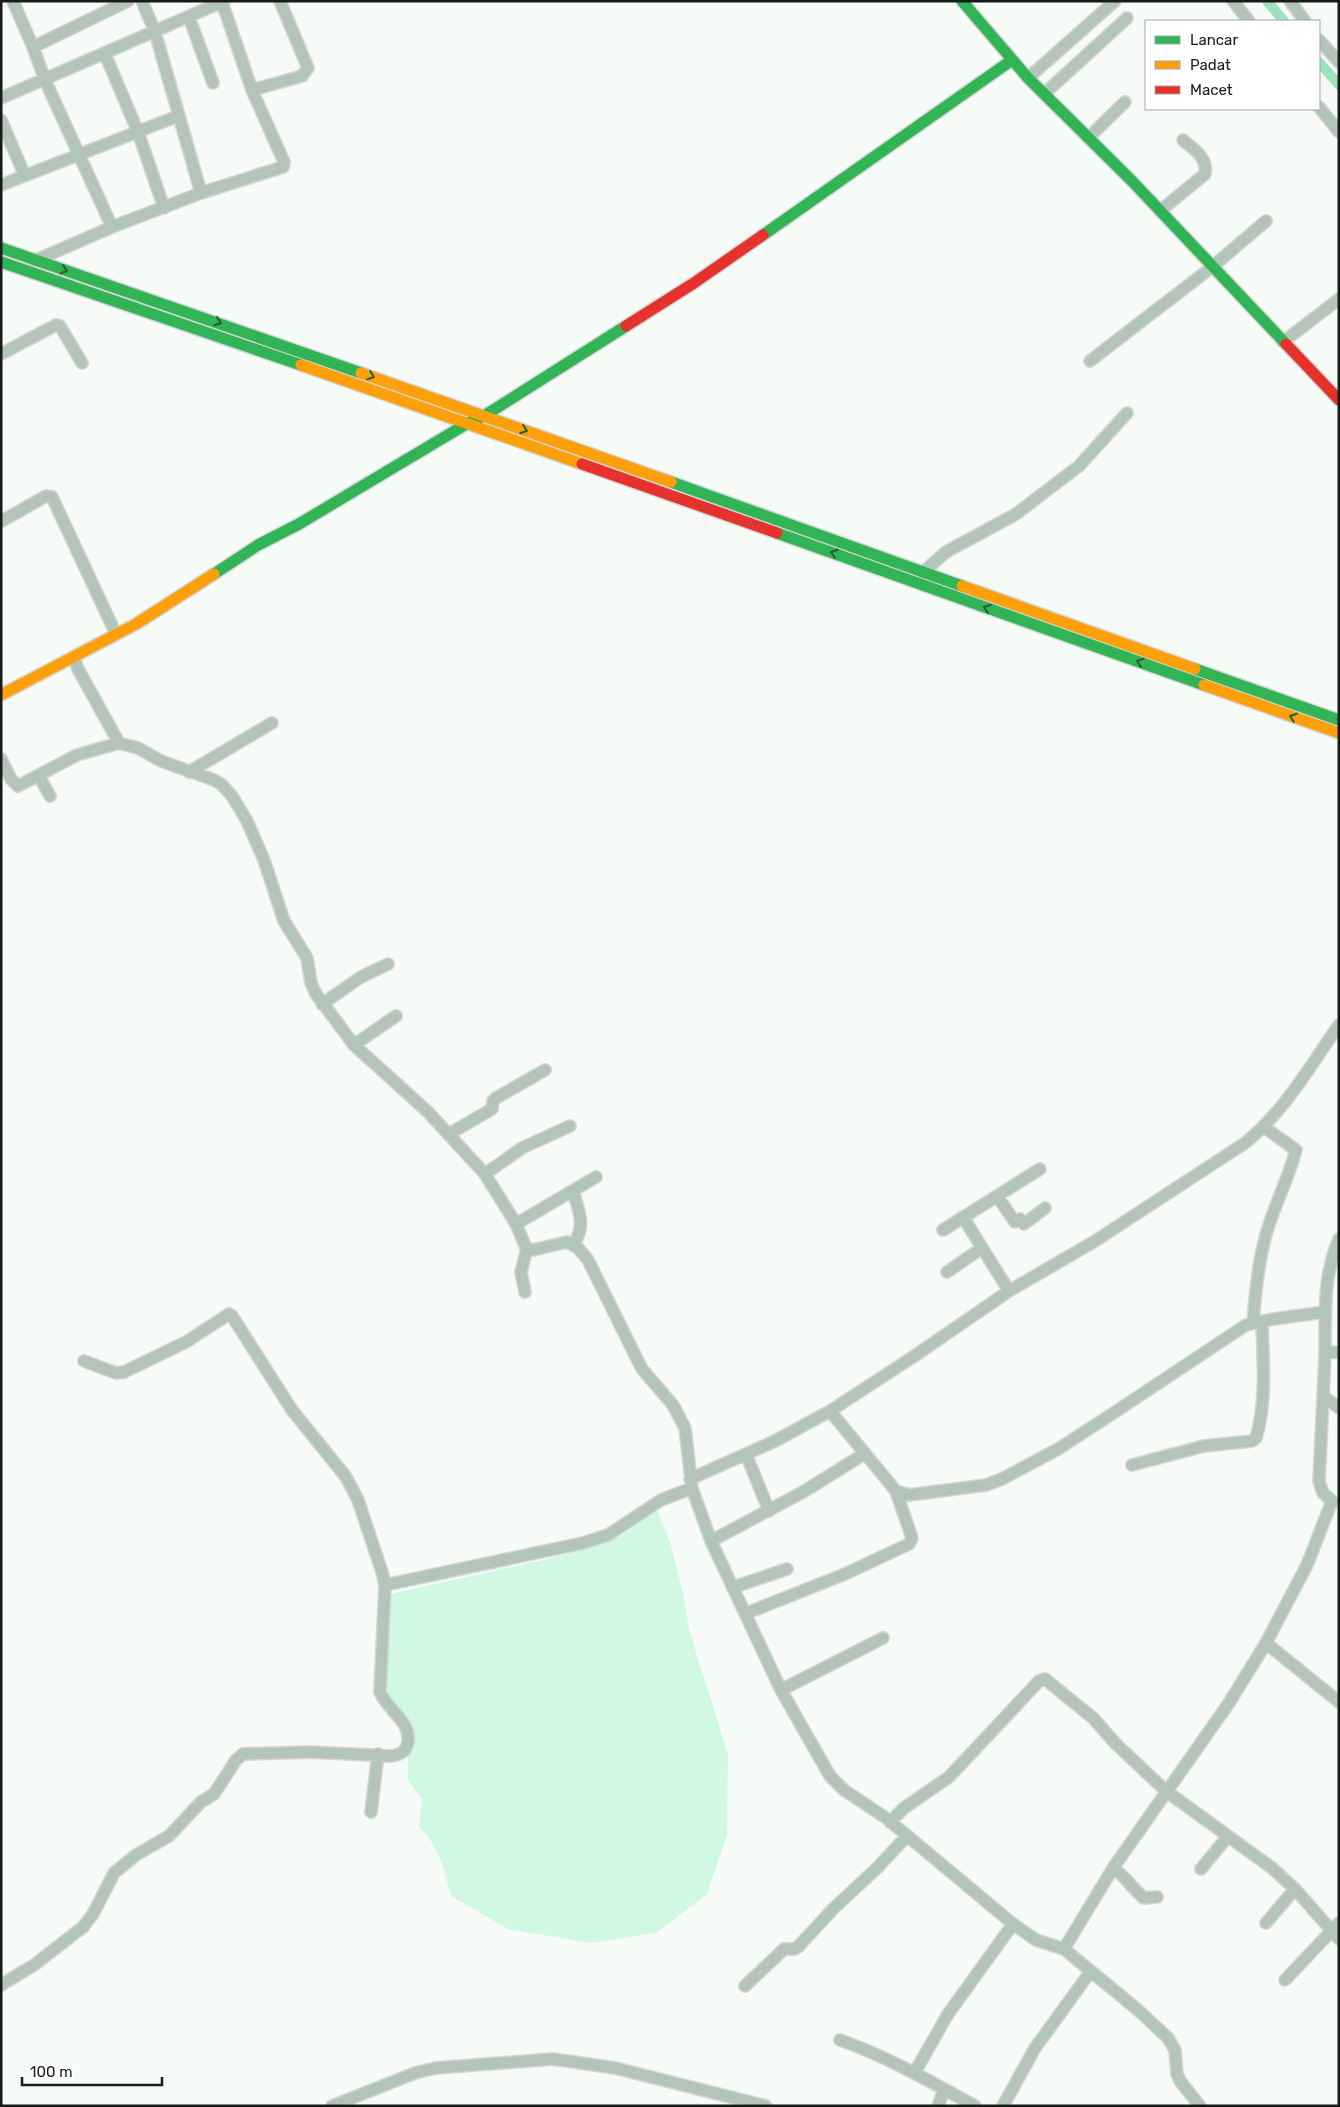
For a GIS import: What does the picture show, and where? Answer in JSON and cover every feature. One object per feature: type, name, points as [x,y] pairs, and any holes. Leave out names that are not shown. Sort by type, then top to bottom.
[{"type":"street","points":[[13,1],[45,80],[112,227]]},
{"type":"street","points":[[33,47],[128,1]]},
{"type":"street","points":[[142,1],[155,32],[201,193]]},
{"type":"street","points":[[252,90],[302,76],[308,68],[280,1]]},
{"type":"street","points":[[962,1],[1028,78],[1160,211],[1339,400]]},
{"type":"street","points":[[1028,78],[1115,1]]},
{"type":"street","points":[[1233,1],[1248,20]]},
{"type":"street","points":[[1290,1],[1304,20]]},
{"type":"street","points":[[1,98],[223,2],[252,90],[276,140],[284,162],[283,167],[201,193],[112,227],[18,268]]},
{"type":"street","points":[[189,17],[213,82]]},
{"type":"street","points":[[1044,94],[1127,18]]},
{"type":"street","points":[[1320,41],[1339,62]]},
{"type":"street","points":[[105,54],[138,132],[164,208]]},
{"type":"street","points":[[1,695],[136,624],[258,544],[299,524],[468,423],[484,416],[694,283],[1012,60]]},
{"type":"street","points":[[1088,138],[1125,102]]},
{"type":"street","points":[[1320,108],[1339,132]]},
{"type":"street","points":[[1,185],[178,116]]},
{"type":"street","points":[[1,120],[26,176]]},
{"type":"street","points":[[1160,211],[1205,174],[1206,166],[1202,158],[1183,140]]},
{"type":"street","points":[[1090,361],[1212,267],[1266,222]]},
{"type":"street","points":[[1,248],[484,416],[1339,720]]},
{"type":"street","points":[[1,262],[468,423],[1339,733]]},
{"type":"street","points":[[1284,342],[1339,299]]},
{"type":"street","points":[[1,354],[56,325],[60,326],[82,363]]},
{"type":"street","points":[[922,572],[946,552],[1016,514],[1079,466],[1127,413]]},
{"type":"street","points":[[1,521],[46,496],[52,497],[116,634]]},
{"type":"street","points":[[74,658],[78,669],[120,743]]},
{"type":"street","points":[[189,772],[272,723]]},
{"type":"street","points":[[1,759],[11,779],[18,786],[77,755],[120,743],[138,748],[161,761],[221,784],[232,796],[247,821],[264,860],[284,921],[305,955],[311,983],[322,1004],[354,1045],[413,1097],[485,1174],[516,1224],[527,1249],[522,1272],[525,1292]]},
{"type":"street","points":[[40,776],[50,796]]},
{"type":"street","points":[[322,1004],[361,976],[388,964]]},
{"type":"street","points":[[354,1045],[396,1016]]},
{"type":"street","points":[[385,1585],[608,1536],[661,1500],[691,1483],[830,1411],[910,1359],[1009,1290],[1095,1241],[1238,1148],[1264,1127],[1280,1109],[1339,1025]]},
{"type":"street","points":[[449,1134],[492,1109],[494,1099],[545,1070]]},
{"type":"street","points":[[485,1174],[522,1148],[570,1126]]},
{"type":"street","points":[[1132,1465],[1204,1446],[1256,1438],[1262,1408],[1255,1291],[1265,1237],[1291,1169],[1296,1150],[1264,1127]]},
{"type":"street","points":[[943,1230],[1040,1169]]},
{"type":"street","points":[[516,1224],[596,1177]]},
{"type":"street","points":[[573,1191],[582,1226],[580,1235],[574,1244]]},
{"type":"street","points":[[996,1196],[1015,1222],[1020,1219],[1024,1224],[1045,1208]]},
{"type":"street","points":[[963,1217],[1009,1290]]},
{"type":"street","points":[[1064,1948],[1114,1868],[1229,1703],[1266,1643],[1306,1566],[1336,1502],[1323,1493],[1319,1481],[1325,1353],[1324,1312],[1330,1265],[1339,1239]]},
{"type":"street","points":[[527,1249],[533,1250],[563,1242],[574,1244],[584,1254],[642,1369],[673,1405],[682,1420],[687,1438],[691,1483],[712,1541],[747,1613],[780,1690],[830,1776],[844,1790],[890,1822],[1013,1924],[1036,1940],[1064,1948],[1138,2010],[1168,2038],[1175,2050],[1180,2082],[1200,2106]]},
{"type":"street","points":[[947,1272],[982,1248]]},
{"type":"street","points":[[896,1491],[910,1495],[986,1485],[1002,1479],[1066,1443],[1222,1340],[1258,1322],[1324,1312]]},
{"type":"street","points":[[1,1985],[34,1964],[83,1927],[93,1914],[110,1877],[136,1855],[169,1836],[201,1802],[214,1794],[236,1760],[243,1754],[309,1752],[392,1756],[401,1754],[407,1748],[409,1735],[402,1720],[382,1699],[380,1692],[385,1585],[353,1489],[336,1463],[292,1410],[231,1314],[186,1342],[124,1372],[116,1374],[84,1360]]},
{"type":"street","points":[[1325,1353],[1339,1352]]},
{"type":"street","points":[[1322,1396],[1339,1408]]},
{"type":"street","points":[[747,1613],[845,1574],[909,1544],[912,1538],[896,1491],[830,1411]]},
{"type":"street","points":[[746,1454],[769,1511]]},
{"type":"street","points":[[712,1541],[803,1492],[864,1454]]},
{"type":"street","points":[[734,1587],[787,1569]]},
{"type":"street","points":[[780,1690],[883,1638]]},
{"type":"street","points":[[1266,1643],[1339,1702]]},
{"type":"street","points":[[890,1822],[904,1808],[949,1777],[1042,1679],[1047,1680],[1093,1718],[1116,1744],[1166,1792],[1272,1868],[1336,1931],[1285,1980]]},
{"type":"street","points":[[371,1812],[378,1754]]},
{"type":"street","points":[[745,1986],[784,1949],[798,1947],[833,1909],[877,1868],[907,1836]]},
{"type":"street","points":[[1201,1869],[1228,1836]]},
{"type":"street","points":[[1114,1868],[1125,1876],[1135,1890],[1144,1898],[1158,1897]]},
{"type":"street","points":[[1266,1923],[1295,1889]]},
{"type":"street","points":[[915,2072],[948,2014],[1013,1924]]},
{"type":"street","points":[[1002,2106],[1035,2048],[1091,1971]]},
{"type":"street","points":[[840,2040],[915,2072],[975,2106]]},
{"type":"street","points":[[332,2106],[415,2073],[436,2068],[553,2059],[615,2068],[766,2106]]},
{"type":"street","points":[[938,2106],[944,2090]]},
{"type":"green space","points":[[657,1510],[670,1542],[683,1594],[690,1633],[728,1754],[727,1835],[707,1894],[656,1933],[591,1943],[508,1929],[451,1896],[436,1850],[432,1842],[419,1827],[422,1799],[408,1780],[408,1742],[380,1692],[382,1644],[391,1594],[556,1557],[621,1536]]},
{"type":"waterway","points":[[1267,1],[1283,20]]},
{"type":"waterway","points":[[1320,63],[1339,85]]},
{"type":"traffic: fast","points":[[962,1],[1028,78],[1132,181],[1286,344]]},
{"type":"traffic: fast","points":[[763,235],[1012,60]]},
{"type":"traffic: fast","points":[[1,248],[361,373]]},
{"type":"traffic: fast","points":[[1,262],[301,365]]},
{"type":"traffic: fast","points":[[214,574],[258,545],[299,524],[468,423],[484,416],[626,326]]},
{"type":"traffic: fast","points":[[671,482],[962,586]]},
{"type":"traffic: fast","points":[[777,533],[1204,685]]},
{"type":"traffic: fast","points":[[1195,669],[1339,720]]},
{"type":"traffic: slow","points":[[301,365],[582,464]]},
{"type":"traffic: slow","points":[[361,373],[671,482]]},
{"type":"traffic: slow","points":[[1,695],[136,624],[214,574]]},
{"type":"traffic: slow","points":[[962,586],[1195,669]]},
{"type":"traffic: slow","points":[[1204,685],[1339,733]]},
{"type":"traffic: jam","points":[[626,326],[694,283],[763,235]]},
{"type":"traffic: jam","points":[[1286,344],[1339,400]]},
{"type":"traffic: jam","points":[[582,464],[777,533]]}]
